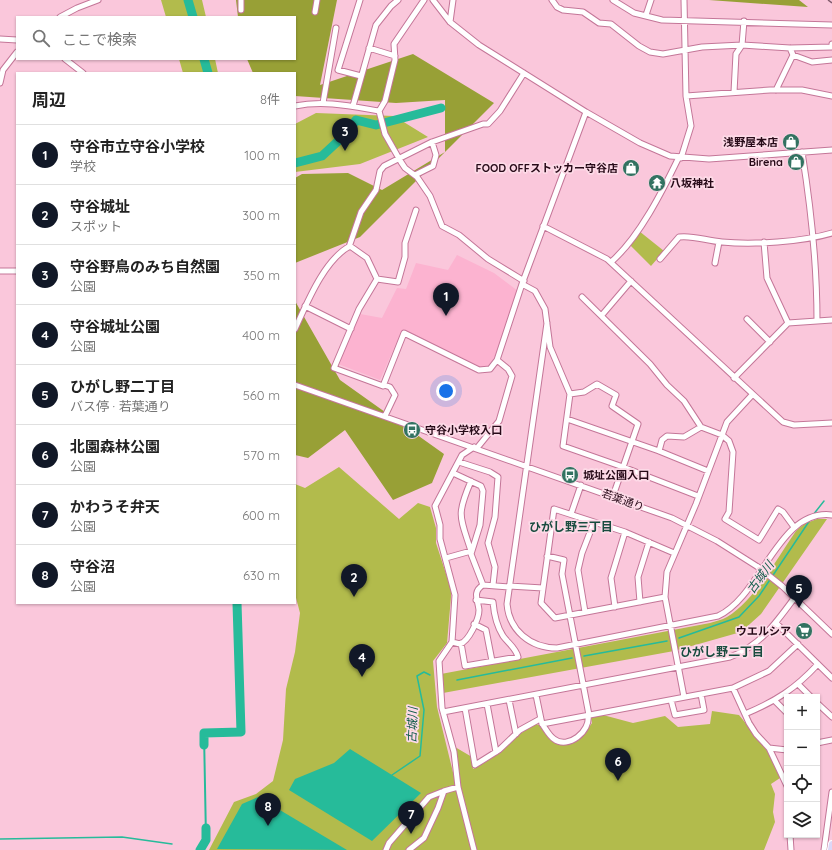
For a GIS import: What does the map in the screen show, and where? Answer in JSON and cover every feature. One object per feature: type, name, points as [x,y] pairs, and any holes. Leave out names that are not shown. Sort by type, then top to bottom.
[{"type":"main road","points":[[831,850],[832,844]]},
{"type":"street","points":[[62,16],[98,0]]},
{"type":"street","points":[[241,0],[241,10]]},
{"type":"street","points":[[315,12],[317,0]]},
{"type":"street","points":[[360,0],[338,70],[362,76]]},
{"type":"street","points":[[353,106],[376,25],[390,6],[398,0]]},
{"type":"street","points":[[424,0],[394,44],[395,56],[386,101],[379,111],[385,134],[405,168],[415,175],[430,196],[442,226],[458,235],[488,259],[535,291],[541,300],[546,309],[550,347],[554,360],[563,375],[570,394],[563,446],[698,496]]},
{"type":"street","points":[[434,0],[450,22],[465,35],[586,112],[640,143],[670,156],[680,158],[721,158],[832,150]]},
{"type":"street","points":[[450,22],[454,0]]},
{"type":"street","points":[[552,0],[563,10],[583,12],[599,23],[612,24],[639,46],[650,52],[663,54],[702,47],[742,45],[790,48],[832,47],[832,44]]},
{"type":"street","points":[[613,0],[634,13],[662,20],[744,21],[832,25]]},
{"type":"street","points":[[646,15],[651,0]]},
{"type":"street","points":[[611,262],[639,228],[655,204],[680,158],[691,126],[686,96],[684,0]]},
{"type":"street","points":[[734,92],[736,54],[742,45],[744,21]]},
{"type":"street","points":[[323,103],[336,28]]},
{"type":"street","points":[[0,39],[16,40]]},
{"type":"street","points":[[370,48],[395,56]]},
{"type":"street","points":[[790,48],[793,55],[812,62],[832,60]]},
{"type":"street","points":[[0,83],[2,70],[16,53]]},
{"type":"street","points":[[776,90],[793,55]]},
{"type":"street","points":[[66,60],[82,72]]},
{"type":"street","points":[[296,328],[305,306],[332,260],[349,246],[361,212],[376,190],[380,171],[386,164],[432,142],[483,124],[488,124],[500,111],[524,73]]},
{"type":"street","points":[[686,96],[776,90],[802,90],[832,96]]},
{"type":"street","points":[[296,106],[323,103],[353,106],[379,111]]},
{"type":"street","points":[[384,385],[404,333],[479,370],[490,369],[497,360],[523,283],[586,112]]},
{"type":"street","points":[[415,175],[433,166],[436,155],[432,142]]},
{"type":"street","points":[[802,152],[817,280],[817,321]]},
{"type":"street","points":[[377,279],[398,282],[405,257],[405,243],[416,210]]},
{"type":"street","points":[[544,226],[611,262],[777,418],[788,424],[832,423]]},
{"type":"street","points":[[660,259],[679,237],[719,242],[764,242],[813,237],[832,233]]},
{"type":"street","points":[[715,263],[719,242]]},
{"type":"street","points":[[764,242],[767,278],[788,323]]},
{"type":"street","points":[[349,246],[355,248],[367,258],[374,268],[377,279],[359,309],[334,368],[383,386],[390,387],[395,395],[385,416]]},
{"type":"street","points":[[0,271],[16,271]]},
{"type":"street","points":[[602,315],[631,281]]},
{"type":"street","points":[[582,297],[602,315],[650,364],[667,385],[684,401],[701,427],[722,435],[729,441],[733,452],[729,512],[725,519],[759,540],[778,509],[783,512],[794,527]]},
{"type":"street","points":[[305,306],[351,329]]},
{"type":"street","points":[[747,319],[770,342]]},
{"type":"street","points":[[734,378],[788,323],[832,320]]},
{"type":"street","points":[[547,323],[509,586],[508,611],[512,623],[522,636],[538,646],[548,648],[709,619],[726,613],[733,608],[746,593],[794,527],[810,516],[832,515]]},
{"type":"street","points":[[474,850],[458,787],[454,752],[443,712],[438,661],[452,642],[455,592],[440,539],[440,525],[435,506],[462,456],[475,448],[499,421],[512,379],[511,372],[497,360]]},
{"type":"street","points":[[570,394],[584,392],[597,384],[616,395],[612,406],[638,424],[613,496]]},
{"type":"street","name":"若葉通り","points":[[296,385],[613,496],[687,524],[758,567],[782,586],[832,634]]},
{"type":"street","points":[[684,697],[665,597],[666,578],[674,553],[727,422],[752,395]]},
{"type":"street","points":[[567,419],[659,451],[708,471]]},
{"type":"street","points":[[659,451],[662,440],[667,436],[686,437],[701,427]]},
{"type":"street","points":[[459,462],[490,472],[498,477],[495,517],[488,543],[495,567],[493,585]]},
{"type":"street","points":[[453,473],[481,486],[483,491],[480,525],[471,551]]},
{"type":"street","points":[[471,482],[462,502],[460,513],[471,554],[483,584]]},
{"type":"street","points":[[571,514],[581,485]]},
{"type":"street","points":[[665,597],[555,618],[541,603],[554,509],[625,532],[674,553]]},
{"type":"street","points":[[585,612],[578,570],[582,553],[594,522]]},
{"type":"street","points":[[615,607],[611,578],[625,532]]},
{"type":"street","points":[[640,602],[638,577],[649,542]]},
{"type":"street","points":[[446,558],[471,551]]},
{"type":"street","points":[[536,695],[541,722],[553,739],[562,742],[568,741],[585,730],[589,722],[576,644],[562,574],[564,560],[547,556]]},
{"type":"street","points":[[483,584],[542,588]]},
{"type":"street","points":[[452,642],[460,643],[469,637],[479,611],[476,600],[477,591],[483,584]]},
{"type":"street","points":[[443,712],[721,660],[737,654],[764,637],[795,598]]},
{"type":"street","points":[[460,643],[465,666],[518,657],[516,650],[500,631],[494,615],[493,602],[476,600]]},
{"type":"street","points":[[776,623],[832,678]]},
{"type":"street","points":[[474,624],[486,630],[492,662]]},
{"type":"street","points":[[465,708],[475,765],[496,752],[520,730],[541,722],[588,715],[733,688],[769,671],[798,644]]},
{"type":"street","points":[[745,714],[775,701],[798,684],[818,664]]},
{"type":"street","points":[[798,684],[808,694]]},
{"type":"street","points":[[733,688],[756,734],[769,748],[784,780]]},
{"type":"street","points":[[671,700],[675,715],[704,710],[700,694]]},
{"type":"street","points":[[509,700],[516,734]]},
{"type":"street","points":[[775,701],[784,710]]},
{"type":"street","points":[[487,704],[496,752]]},
{"type":"street","points":[[820,706],[832,717]]},
{"type":"street","points":[[820,742],[832,740]]},
{"type":"street","points":[[769,748],[784,750]]},
{"type":"street","points":[[386,850],[389,843],[429,797],[458,787]]},
{"type":"street","points":[[409,850],[424,838],[444,791]]},
{"type":"street","points":[[824,850],[832,792]]},
{"type":"street","points":[[790,838],[791,850]]},
{"type":"shaded area","points":[[161,0],[202,0],[206,16],[166,16]]},
{"type":"shaded area","points":[[236,0],[337,0],[320,85],[413,54],[494,103],[445,152],[445,100],[396,103],[296,96],[296,72],[253,72],[247,60],[296,60],[296,16],[238,16]]},
{"type":"shaded area","points":[[709,0],[799,0],[808,7]]},
{"type":"shaded area","points":[[179,60],[215,60],[218,72],[183,72]]},
{"type":"shaded area","points":[[316,113],[394,116],[428,137],[360,164],[296,172],[296,123]]},
{"type":"shaded area","points":[[445,152],[360,237],[296,263],[296,177],[302,174],[348,173],[382,190]]},
{"type":"shaded area","points":[[639,231],[664,251],[651,266],[629,244]]},
{"type":"shaded area","points":[[457,255],[494,273],[518,291],[495,356],[487,368],[480,368],[402,330],[380,380],[338,364],[360,314],[382,318],[397,288],[406,289],[416,263],[448,270]]},
{"type":"shaded area","points":[[296,303],[340,380],[444,454],[432,483],[393,500],[345,430],[308,458],[296,455]]},
{"type":"shaded area","points":[[339,467],[399,519],[418,503],[430,507],[436,528],[436,543],[451,589],[447,643],[433,661],[437,707],[472,850],[209,850],[234,802],[256,794],[273,781],[283,740],[286,689],[295,652],[300,613],[296,598],[296,484],[305,488]]},
{"type":"shaded area","points":[[817,519],[827,519],[761,614],[741,632],[674,651],[443,693],[441,674],[710,623],[725,618],[737,610],[747,600],[765,578],[796,531],[804,524]]},
{"type":"shaded area","points":[[712,711],[739,715],[768,751],[780,778],[771,784],[775,794],[773,812],[775,822],[764,850],[477,850],[466,812],[455,747],[472,757],[473,769],[501,752],[521,733],[536,724],[539,725],[551,741],[565,745],[581,737],[592,723],[591,718],[603,715],[633,723],[665,716],[678,727],[710,724]]},
{"type":"shaded area","points":[[203,732],[205,734],[207,838],[199,850],[205,839]]},
{"type":"shaded area","points":[[350,749],[421,793],[372,841],[289,790],[295,779],[334,763]]},
{"type":"shaded area","points":[[258,797],[347,850],[217,849],[242,804]]},
{"type":"waterway","points":[[188,0],[193,16]]},
{"type":"waterway","points":[[204,60],[208,72]]},
{"type":"waterway","points":[[296,163],[322,156],[349,131],[356,120],[376,125],[441,108]]},
{"type":"waterway","name":"古城川","points":[[813,515],[824,501]]},
{"type":"waterway","name":"古城川","points":[[679,638],[739,617],[759,596],[810,520]]},
{"type":"waterway","points":[[204,745],[204,733],[241,732],[237,604]]},
{"type":"waterway","name":"古城川","points":[[584,656],[667,641]]},
{"type":"waterway","name":"古城川","points":[[457,680],[572,658]]},
{"type":"waterway","name":"古城川","points":[[392,775],[420,756],[424,710],[417,676],[424,672],[430,675]]},
{"type":"waterway","points":[[200,850],[206,840],[206,828]]},
{"type":"waterway","points":[[0,839],[122,837],[172,844]]},
{"type":"railway","points":[[828,0],[832,3]]},
{"type":"place","name":"浅野屋本店","points":[[791,142]]},
{"type":"place","name":"守谷野鳥のみち自然園","points":[[345,151]]},
{"type":"place","name":"Birena","points":[[796,162]]},
{"type":"place","name":"FOOD OFFストッカー守谷店","points":[[631,168]]},
{"type":"place","name":"八坂神社","points":[[657,183]]},
{"type":"place","name":"守谷市立守谷小学校","points":[[446,316]]},
{"type":"place","name":"守谷小学校入口","points":[[412,430]]},
{"type":"place","name":"城址公園入口","points":[[570,475]]},
{"type":"place","name":"守谷城址","points":[[354,597]]},
{"type":"place","name":"ひがし野二丁目","points":[[799,608]]},
{"type":"place","name":"ウエルシア","points":[[804,631]]},
{"type":"place","name":"守谷城址公園","points":[[362,677]]},
{"type":"place","name":"北園森林公園","points":[[618,781]]},
{"type":"place","name":"守谷沼","points":[[268,826]]},
{"type":"place","name":"かわうそ弁天","points":[[411,834]]},
{"type":"district","name":"ひがし野三丁目","points":[[571,526]]},
{"type":"district","name":"ひがし野二丁目","points":[[722,651]]}]
